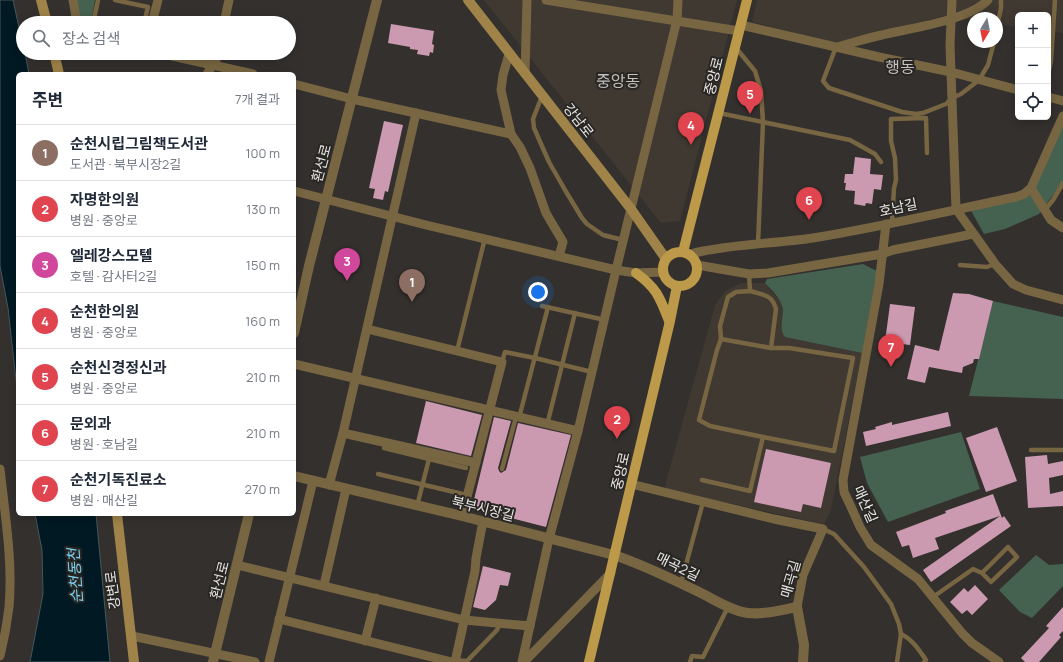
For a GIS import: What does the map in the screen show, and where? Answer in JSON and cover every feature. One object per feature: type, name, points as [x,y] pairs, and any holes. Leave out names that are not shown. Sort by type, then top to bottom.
[{"type":"main road","points":[[41,0],[45,16]]},
{"type":"main road","name":"강남로","points":[[468,0],[631,209],[666,259]]},
{"type":"main road","name":"중앙로","points":[[686,253],[747,0]]},
{"type":"main road","points":[[56,60],[59,72]]},
{"type":"main road","points":[[677,252],[686,253],[694,259],[697,265],[697,272],[690,283],[683,286],[677,286],[670,283],[666,278],[663,272],[663,265],[670,254],[677,252]]},
{"type":"main road","points":[[636,273],[654,288],[670,321]]},
{"type":"main road","name":"중앙로","points":[[589,662],[677,286]]},
{"type":"main road","name":"강변로","points":[[117,516],[134,662]]},
{"type":"street","points":[[73,0],[76,16]]},
{"type":"street","points":[[154,16],[158,0]]},
{"type":"street","points":[[226,16],[229,0]]},
{"type":"street","name":"환선로","points":[[296,325],[326,200],[378,0]]},
{"type":"street","points":[[525,74],[527,0]]},
{"type":"street","points":[[546,0],[740,28],[951,72],[1015,89]]},
{"type":"street","points":[[524,662],[530,626],[549,539],[578,431],[677,20],[678,0]]},
{"type":"street","points":[[952,0],[950,46],[956,209],[995,264],[1013,284],[1020,288],[1063,300]]},
{"type":"street","points":[[836,47],[951,19],[972,12],[988,0]]},
{"type":"street","points":[[509,54],[503,75],[501,90],[511,134],[520,147],[530,168],[546,213],[563,242],[559,256]]},
{"type":"street","points":[[190,60],[244,72]]},
{"type":"street","points":[[208,72],[215,60]]},
{"type":"street","points":[[296,85],[352,99],[511,134]]},
{"type":"street","points":[[1051,98],[1063,101]]},
{"type":"street","points":[[329,485],[343,433],[416,113]]},
{"type":"street","points":[[1063,116],[1031,188],[1051,220],[1063,228]]},
{"type":"street","name":"호남길","points":[[686,253],[708,249],[813,238],[1016,197],[1024,194],[1031,188]]},
{"type":"street","points":[[296,192],[616,270],[636,273],[663,272]]},
{"type":"street","name":"매산길","points":[[889,223],[882,254],[879,284],[844,473],[843,487],[860,527],[871,545],[918,579],[962,634],[998,662]]},
{"type":"street","points":[[697,265],[749,274],[768,273],[882,254],[892,250],[973,234]]},
{"type":"street","points":[[367,329],[502,362],[462,516]]},
{"type":"street","points":[[296,364],[547,425],[578,431]]},
{"type":"street","points":[[343,433],[476,463]]},
{"type":"street","points":[[0,469],[10,587],[6,626],[0,656]]},
{"type":"street","name":"북부시장길","points":[[296,477],[462,516],[614,555]]},
{"type":"street","points":[[269,662],[313,481]]},
{"type":"street","points":[[631,484],[703,500],[774,519],[823,529]]},
{"type":"street","points":[[324,585],[346,489]]},
{"type":"street","name":"환선로","points":[[214,658],[249,516]]},
{"type":"street","points":[[279,620],[454,661],[475,571],[483,522]]},
{"type":"street","name":"매곡길","points":[[803,662],[804,645],[796,607],[803,575],[823,529]]},
{"type":"street","name":"매곡2길","points":[[614,555],[658,571],[728,606],[747,613],[796,607]]},
{"type":"street","points":[[237,565],[464,620],[530,626]]},
{"type":"street","points":[[524,662],[610,573]]},
{"type":"street","points":[[365,641],[376,598]]},
{"type":"street","points":[[132,636],[214,658],[255,662]]},
{"type":"lane","points":[[95,16],[98,0]]},
{"type":"lane","points":[[116,0],[148,7],[146,16]]},
{"type":"lane","points":[[1000,0],[1000,12]]},
{"type":"lane","points":[[1051,61],[1055,0]]},
{"type":"lane","points":[[735,47],[755,71],[761,91],[763,122],[758,244]]},
{"type":"lane","points":[[836,47],[823,81],[829,88],[902,112],[916,114],[939,108],[979,80],[988,65],[992,48]]},
{"type":"lane","points":[[542,96],[533,119],[534,128],[549,162],[587,224],[603,235],[623,240]]},
{"type":"lane","points":[[719,113],[850,140],[858,143],[875,154],[881,162]]},
{"type":"lane","points":[[889,223],[896,180],[891,119],[926,118],[927,153]]},
{"type":"lane","points":[[1044,211],[1053,200],[1063,183]]},
{"type":"lane","points":[[457,351],[485,238]]},
{"type":"lane","points":[[960,265],[987,267],[995,264]]},
{"type":"lane","points":[[749,274],[750,291]]},
{"type":"lane","points":[[721,339],[771,348],[790,348],[853,358],[834,451],[710,426],[699,420],[721,339],[720,326],[728,297],[736,292],[750,291],[770,297],[776,309],[771,348]]},
{"type":"lane","points":[[542,306],[605,320]]},
{"type":"lane","points":[[502,469],[518,418],[548,307]]},
{"type":"lane","points":[[547,425],[575,313]]},
{"type":"lane","points":[[502,362],[505,352],[592,372]]},
{"type":"lane","points":[[702,480],[750,491],[763,437]]},
{"type":"lane","points":[[384,448],[466,468]]},
{"type":"lane","points":[[1031,450],[1063,450]]},
{"type":"lane","points":[[417,506],[429,459]]},
{"type":"lane","points":[[378,474],[467,495]]},
{"type":"lane","points":[[681,583],[703,500]]},
{"type":"lane","points":[[823,529],[834,534],[864,567],[891,604],[899,624],[901,634],[897,662]]},
{"type":"lane","points":[[933,597],[973,569],[982,573],[991,582],[1017,557],[1008,547],[982,573]]},
{"type":"lane","points":[[690,662],[692,656],[703,657],[728,606]]},
{"type":"lane","points":[[454,661],[467,661],[497,630],[500,623]]},
{"type":"lane","points":[[901,634],[917,647],[926,660],[924,662]]},
{"type":"shaded area","points":[[484,0],[737,0],[680,221],[661,223]]},
{"type":"shaded area","points":[[757,0],[1063,0],[1063,33],[1051,31],[1051,12],[1015,12],[1015,27],[1003,25],[1003,12],[967,12],[967,19],[944,16],[834,43],[752,22]]},
{"type":"shaded area","points":[[741,283],[765,283],[776,296],[782,305],[785,337],[862,353],[831,510],[824,524],[664,489],[715,305],[725,291]]},
{"type":"green space","points":[[77,0],[95,0],[92,16],[80,16]]},
{"type":"green space","points":[[1063,125],[1063,181],[1056,191],[1039,214],[1005,229],[984,234],[970,209],[1024,194]]},
{"type":"green space","points":[[863,264],[877,271],[862,353],[785,337],[782,330],[782,306],[777,297],[765,283],[767,279]]},
{"type":"green space","points":[[993,301],[1063,317],[1063,399],[969,396]]},
{"type":"green space","points":[[961,432],[980,489],[888,522],[867,483],[860,457]]},
{"type":"green space","points":[[1036,555],[1049,565],[1063,564],[1063,586],[1032,618],[1020,612],[999,590]]},
{"type":"water","points":[[0,0],[13,0],[16,16],[16,60],[26,60],[29,72],[16,72],[16,380],[8,308],[0,266]]},
{"type":"water","name":"순천동천","points":[[35,516],[96,516],[110,662],[30,662],[43,594],[42,550]]},
{"type":"building","points":[[391,24],[434,31],[432,44],[434,45],[433,53],[430,52],[429,56],[417,54],[418,50],[388,43]]},
{"type":"building","points":[[384,121],[403,125],[388,192],[385,191],[383,200],[373,198],[375,189],[369,188]]},
{"type":"building","points":[[855,157],[871,159],[870,174],[883,175],[881,190],[874,189],[872,204],[866,203],[865,206],[854,204],[855,191],[845,190],[845,174],[853,174]]},
{"type":"building","points":[[953,293],[969,294],[993,301],[979,359],[974,359],[973,363],[963,367],[962,373],[929,367],[925,383],[907,379],[915,345],[939,351]]},
{"type":"building","points":[[890,304],[915,307],[910,345],[885,342]]},
{"type":"building","points":[[426,401],[482,415],[471,456],[416,443]]},
{"type":"building","points":[[948,412],[951,426],[866,446],[863,432],[876,429],[875,427],[892,422],[892,425]]},
{"type":"building","points":[[494,417],[511,421],[498,468],[501,473],[506,470],[518,423],[571,435],[546,527],[472,508]]},
{"type":"building","points":[[997,427],[1017,481],[986,492],[966,438]]},
{"type":"building","points":[[766,449],[831,463],[821,508],[803,504],[801,512],[754,502]]},
{"type":"building","points":[[1047,455],[1048,464],[1063,461],[1063,475],[1049,478],[1050,494],[1063,491],[1063,506],[1028,508],[1025,457]]},
{"type":"building","points":[[993,494],[1002,518],[1004,516],[1011,526],[931,582],[923,570],[1000,516],[935,538],[939,549],[913,558],[909,545],[902,547],[896,532],[946,513],[945,511]]},
{"type":"building","points":[[483,566],[511,573],[508,586],[500,585],[496,600],[485,610],[473,607]]},
{"type":"building","points":[[975,585],[988,599],[972,615],[967,610],[962,614],[950,602],[964,588],[968,592]]},
{"type":"building","points":[[1063,607],[1063,631],[1059,635],[1061,637],[1039,662],[1025,662],[1021,658],[1049,628],[1046,626]]},
{"type":"place","name":"순천신경정신과","points":[[750,114]]},
{"type":"place","name":"순천한의원","points":[[691,145]]},
{"type":"place","name":"문외과","points":[[809,220]]},
{"type":"place","name":"엘레강스모텔","points":[[347,281]]},
{"type":"place","name":"순천시립그림책도서관","points":[[412,302]]},
{"type":"place","name":"순천기독진료소","points":[[891,367]]},
{"type":"place","name":"자명한의원","points":[[617,439]]},
{"type":"district","name":"행동","points":[[900,67]]},
{"type":"district","name":"중앙동","points":[[618,81]]}]
